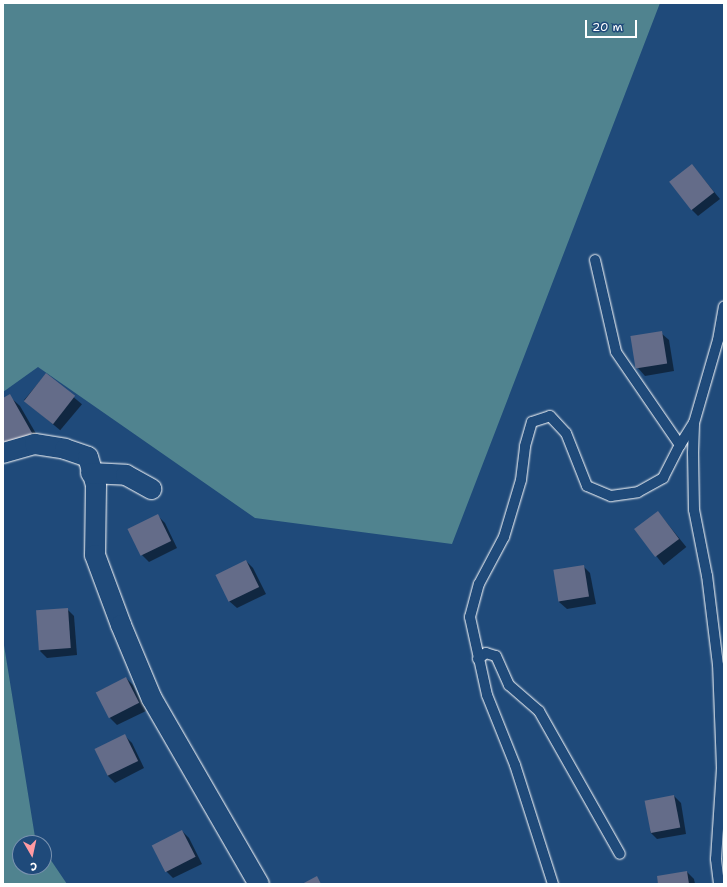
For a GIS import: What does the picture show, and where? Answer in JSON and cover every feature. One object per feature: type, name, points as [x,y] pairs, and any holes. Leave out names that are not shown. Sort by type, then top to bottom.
[{"type":"street","points":[[3,453],[35,444],[65,449],[88,457],[91,473],[96,485],[95,554],[121,626],[152,699],[259,884]]},
{"type":"street","points":[[91,473],[126,475],[151,489]]},
{"type":"lane","points":[[595,260],[616,352],[680,445]]},
{"type":"lane","points":[[553,884],[515,765],[487,695],[470,618],[479,584],[504,537],[521,480],[525,446],[532,422],[550,416],[566,433],[587,486],[611,496],[638,492],[663,478],[680,445],[694,423],[721,340],[724,307]]},
{"type":"lane","points":[[694,423],[694,510],[707,576],[718,664],[722,768],[716,859],[719,884]]},
{"type":"lane","points":[[478,658],[486,653],[496,656],[510,685],[538,711],[620,854]]},
{"type":"green space","points":[[3,3],[660,3],[452,544],[255,518],[38,367],[3,392]]},
{"type":"green space","points":[[3,639],[35,835],[12,835],[12,875],[52,875],[52,862],[67,884],[3,884]]},
{"type":"building","points":[[692,164],[714,192],[691,210],[669,182]]},
{"type":"building","points":[[662,331],[667,364],[636,369],[630,336]]},
{"type":"building","points":[[46,373],[75,396],[53,424],[24,401]]},
{"type":"building","points":[[10,394],[32,433],[6,448],[3,443],[3,398]]},
{"type":"building","points":[[658,511],[679,539],[655,557],[634,529]]},
{"type":"building","points":[[158,514],[171,541],[141,556],[127,529]]},
{"type":"building","points":[[246,560],[259,587],[229,602],[215,575]]},
{"type":"building","points":[[584,565],[589,597],[558,601],[553,570]]},
{"type":"building","points":[[68,608],[71,648],[39,650],[36,610]]},
{"type":"building","points":[[126,677],[139,703],[109,718],[96,692]]},
{"type":"building","points":[[125,734],[138,761],[108,776],[94,749]]},
{"type":"building","points":[[674,795],[680,827],[651,833],[645,801]]},
{"type":"building","points":[[182,830],[196,857],[165,872],[152,845]]},
{"type":"building","points":[[687,871],[689,884],[658,884],[657,876]]},
{"type":"building","points":[[317,876],[321,884],[302,884]]}]
